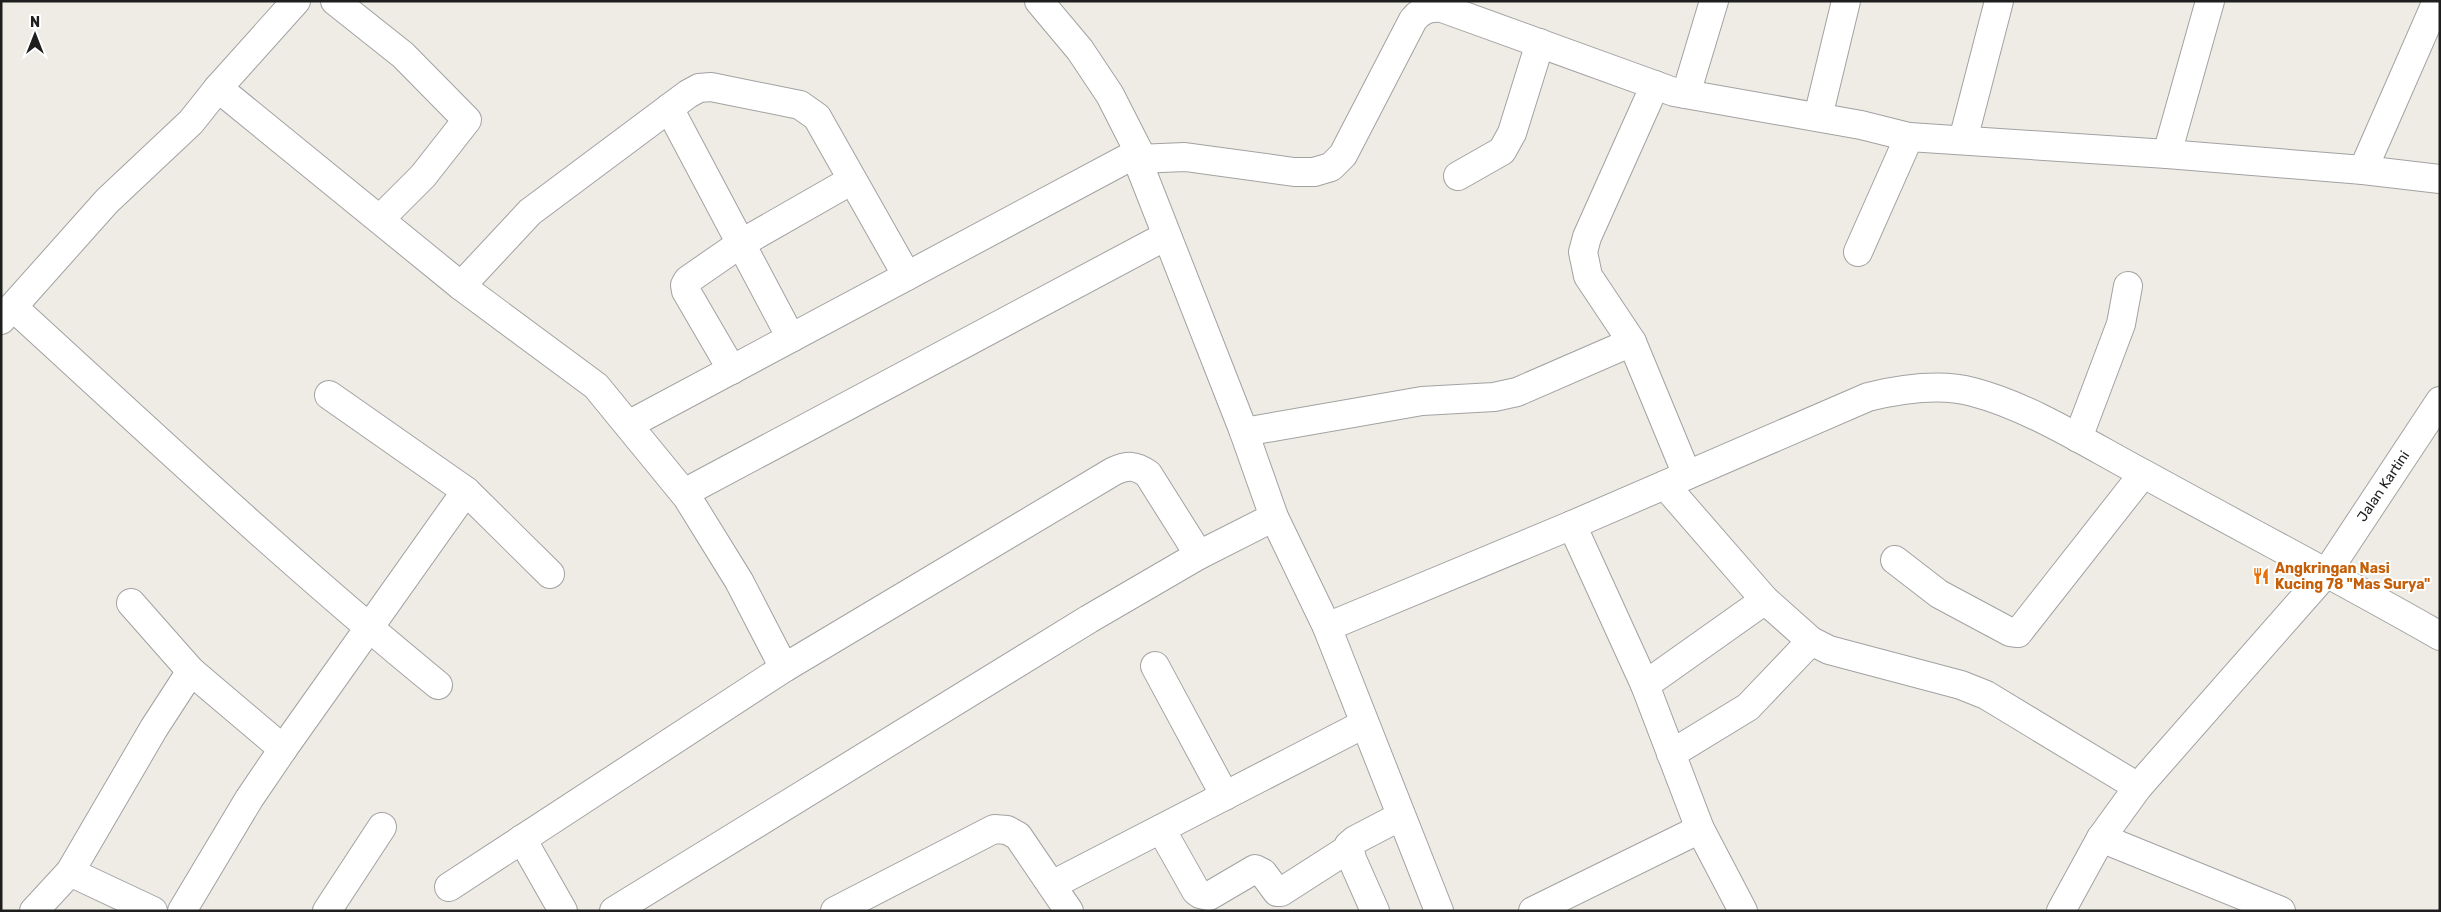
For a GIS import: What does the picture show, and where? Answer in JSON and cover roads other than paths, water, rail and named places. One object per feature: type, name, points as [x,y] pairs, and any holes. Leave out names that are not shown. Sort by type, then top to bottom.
[{"type":"street","points":[[296,1],[218,88],[192,122],[107,201],[7,314],[370,629],[438,685]]},
{"type":"street","points":[[335,1],[403,56],[467,120],[423,176],[380,219]]},
{"type":"street","points":[[1039,1],[1090,65],[1110,95],[1138,156],[1166,236],[1244,432],[1274,517],[1327,626],[1439,911]]},
{"type":"street","points":[[1686,94],[1714,1]]},
{"type":"street","points":[[1818,116],[1846,1]]},
{"type":"street","points":[[1963,140],[1998,1]]},
{"type":"street","points":[[2167,154],[2210,1]]},
{"type":"street","points":[[2363,170],[2437,1]]},
{"type":"street","points":[[630,424],[907,276],[1138,156],[1185,157],[1294,172],[1314,172],[1330,167],[1343,155],[1413,20],[1425,8],[1442,8],[1654,85],[1686,94],[1818,116],[1909,137],[2167,154],[2363,170],[2440,179]]},
{"type":"street","points":[[1458,176],[1502,151],[1512,133],[1540,43]]},
{"type":"street","points":[[1654,85],[1587,237],[1583,252],[1588,276],[1632,342],[1676,480],[1765,600],[1811,641],[1828,650],[1961,685],[1986,695],[2138,787]]},
{"type":"street","points":[[461,286],[530,212],[669,108],[699,88],[711,87],[800,105],[817,116],[907,276]]},
{"type":"street","points":[[218,88],[461,286],[589,380],[630,424],[684,493],[739,581],[784,668]]},
{"type":"street","points":[[669,108],[791,338]]},
{"type":"street","points":[[1858,252],[1909,137]]},
{"type":"street","points":[[732,370],[686,291],[685,285],[692,277],[740,244],[852,180]]},
{"type":"street","points":[[684,493],[1166,236]]},
{"type":"street","points":[[2078,438],[2121,324],[2128,286]]},
{"type":"street","points":[[1244,432],[1422,401],[1494,397],[1517,392],[1632,342]]},
{"type":"street","points":[[1327,626],[1572,525],[1868,397],[1900,390],[1946,388],[1972,391],[1998,399],[2078,438],[2327,572],[2440,636]]},
{"type":"street","points":[[329,395],[466,491],[550,574]]},
{"type":"street","name":"Jalan Kartini","points":[[2061,911],[2101,838],[2138,787],[2327,572],[2440,401]]},
{"type":"street","points":[[449,887],[784,668],[1106,476],[1126,466],[1137,466],[1148,474],[1199,555]]},
{"type":"street","points":[[1895,560],[1939,594],[2010,632],[2018,633],[2144,474]]},
{"type":"street","points":[[182,911],[250,799],[283,749],[370,629],[466,491]]},
{"type":"street","points":[[614,911],[1089,619],[1199,555],[1274,517]]},
{"type":"street","points":[[1572,525],[1645,685],[1700,829],[1743,911]]},
{"type":"street","points":[[1645,685],[1765,600]]},
{"type":"street","points":[[131,603],[191,671],[283,749]]},
{"type":"street","points":[[1671,754],[1748,707],[1811,641]]},
{"type":"street","points":[[1155,666],[1225,796]]},
{"type":"street","points":[[34,911],[70,872],[154,728],[191,671]]},
{"type":"street","points":[[1052,885],[1364,724]]},
{"type":"street","points":[[1161,829],[1196,891],[1204,896],[1209,896],[1255,870],[1263,872],[1277,892],[1281,892],[1348,849],[1350,843],[1401,816]]},
{"type":"street","points":[[327,911],[382,826]]},
{"type":"street","points":[[836,911],[994,829],[1008,830],[1018,836],[1069,911]]},
{"type":"street","points":[[1533,911],[1700,829]]},
{"type":"street","points":[[2101,838],[2281,911]]},
{"type":"street","points":[[522,839],[563,911]]},
{"type":"street","points":[[1348,849],[1375,911]]},
{"type":"street","points":[[70,872],[153,911]]},
{"type":"place","name":"Angkringan Nasi Kucing 78 \"Mas Surya\"","points":[[2261,576]]}]
